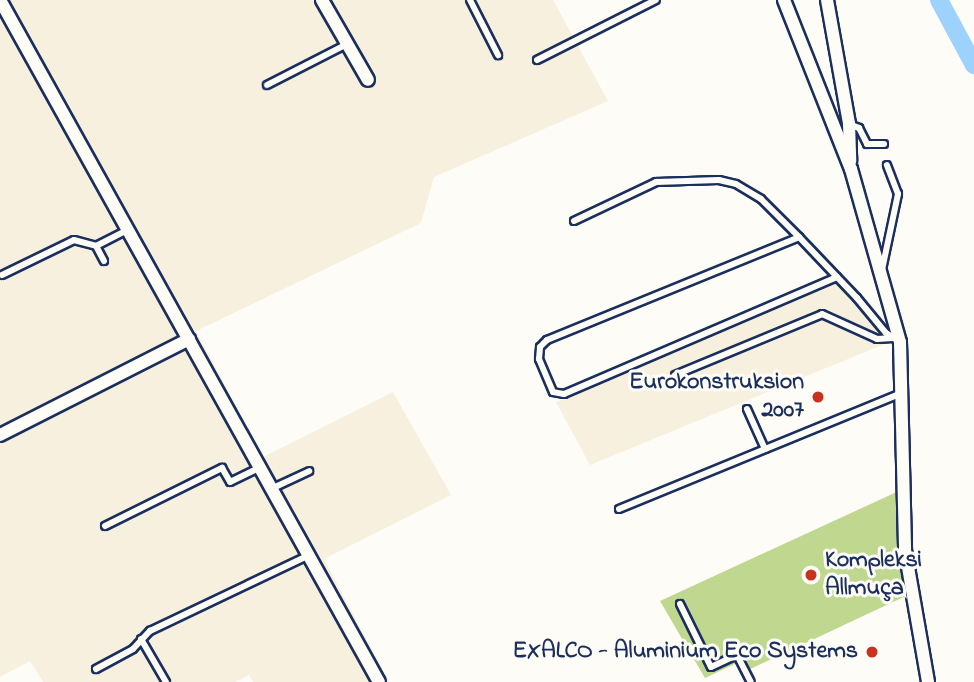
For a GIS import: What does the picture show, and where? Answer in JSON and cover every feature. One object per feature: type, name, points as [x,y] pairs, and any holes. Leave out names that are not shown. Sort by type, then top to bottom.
[{"type":"street","points":[[0,0],[379,682]]},
{"type":"street","points":[[322,0],[368,80]]},
{"type":"street","points":[[784,0],[850,169],[896,340],[902,394],[905,550],[928,682]]},
{"type":"street","points":[[827,0],[849,124],[850,169]]},
{"type":"street","points":[[0,435],[189,339]]},
{"type":"lane","points":[[470,0],[498,55]]},
{"type":"lane","points":[[537,60],[656,0]]},
{"type":"lane","points":[[267,85],[347,44]]},
{"type":"lane","points":[[849,124],[859,128],[867,144],[884,144]]},
{"type":"lane","points":[[879,273],[886,263],[888,227],[898,194],[887,165]]},
{"type":"lane","points":[[574,221],[656,182],[719,180],[736,184],[761,199],[896,340]]},
{"type":"lane","points":[[2,275],[74,240],[96,246],[128,230]]},
{"type":"lane","points":[[799,237],[547,340],[538,354],[550,387],[558,394],[569,393],[837,277]]},
{"type":"lane","points":[[96,246],[104,261]]},
{"type":"lane","points":[[675,375],[822,314],[877,339],[896,340]]},
{"type":"lane","points":[[619,509],[902,394]]},
{"type":"lane","points":[[747,409],[765,449]]},
{"type":"lane","points":[[105,526],[222,468],[230,482],[261,467]]},
{"type":"lane","points":[[272,488],[309,471]]},
{"type":"lane","points":[[96,669],[133,649],[141,639],[309,555]]},
{"type":"lane","points":[[680,604],[711,667],[737,656],[751,682]]},
{"type":"lane","points":[[141,639],[166,682]]},
{"type":"shaded area","points":[[0,0],[553,0],[608,101],[434,177],[421,223],[196,331],[263,457],[393,392],[451,495],[324,559],[389,682],[253,682],[249,675],[235,682],[43,682],[30,661],[0,677]]},
{"type":"shaded area","points":[[839,281],[887,343],[590,465],[556,402]]},
{"type":"green space","name":"Kompleksi Allmuça","points":[[901,490],[910,594],[748,670],[743,660],[705,678],[660,601]]},
{"type":"waterway","points":[[939,0],[974,65]]},
{"type":"place","name":"Eurokonstruksion 2007","points":[[818,397]]},
{"type":"place","name":"Kompleksi Allmuça","points":[[811,575]]},
{"type":"place","name":"EXALCO - Aluminium Eco Systems","points":[[872,652]]}]
